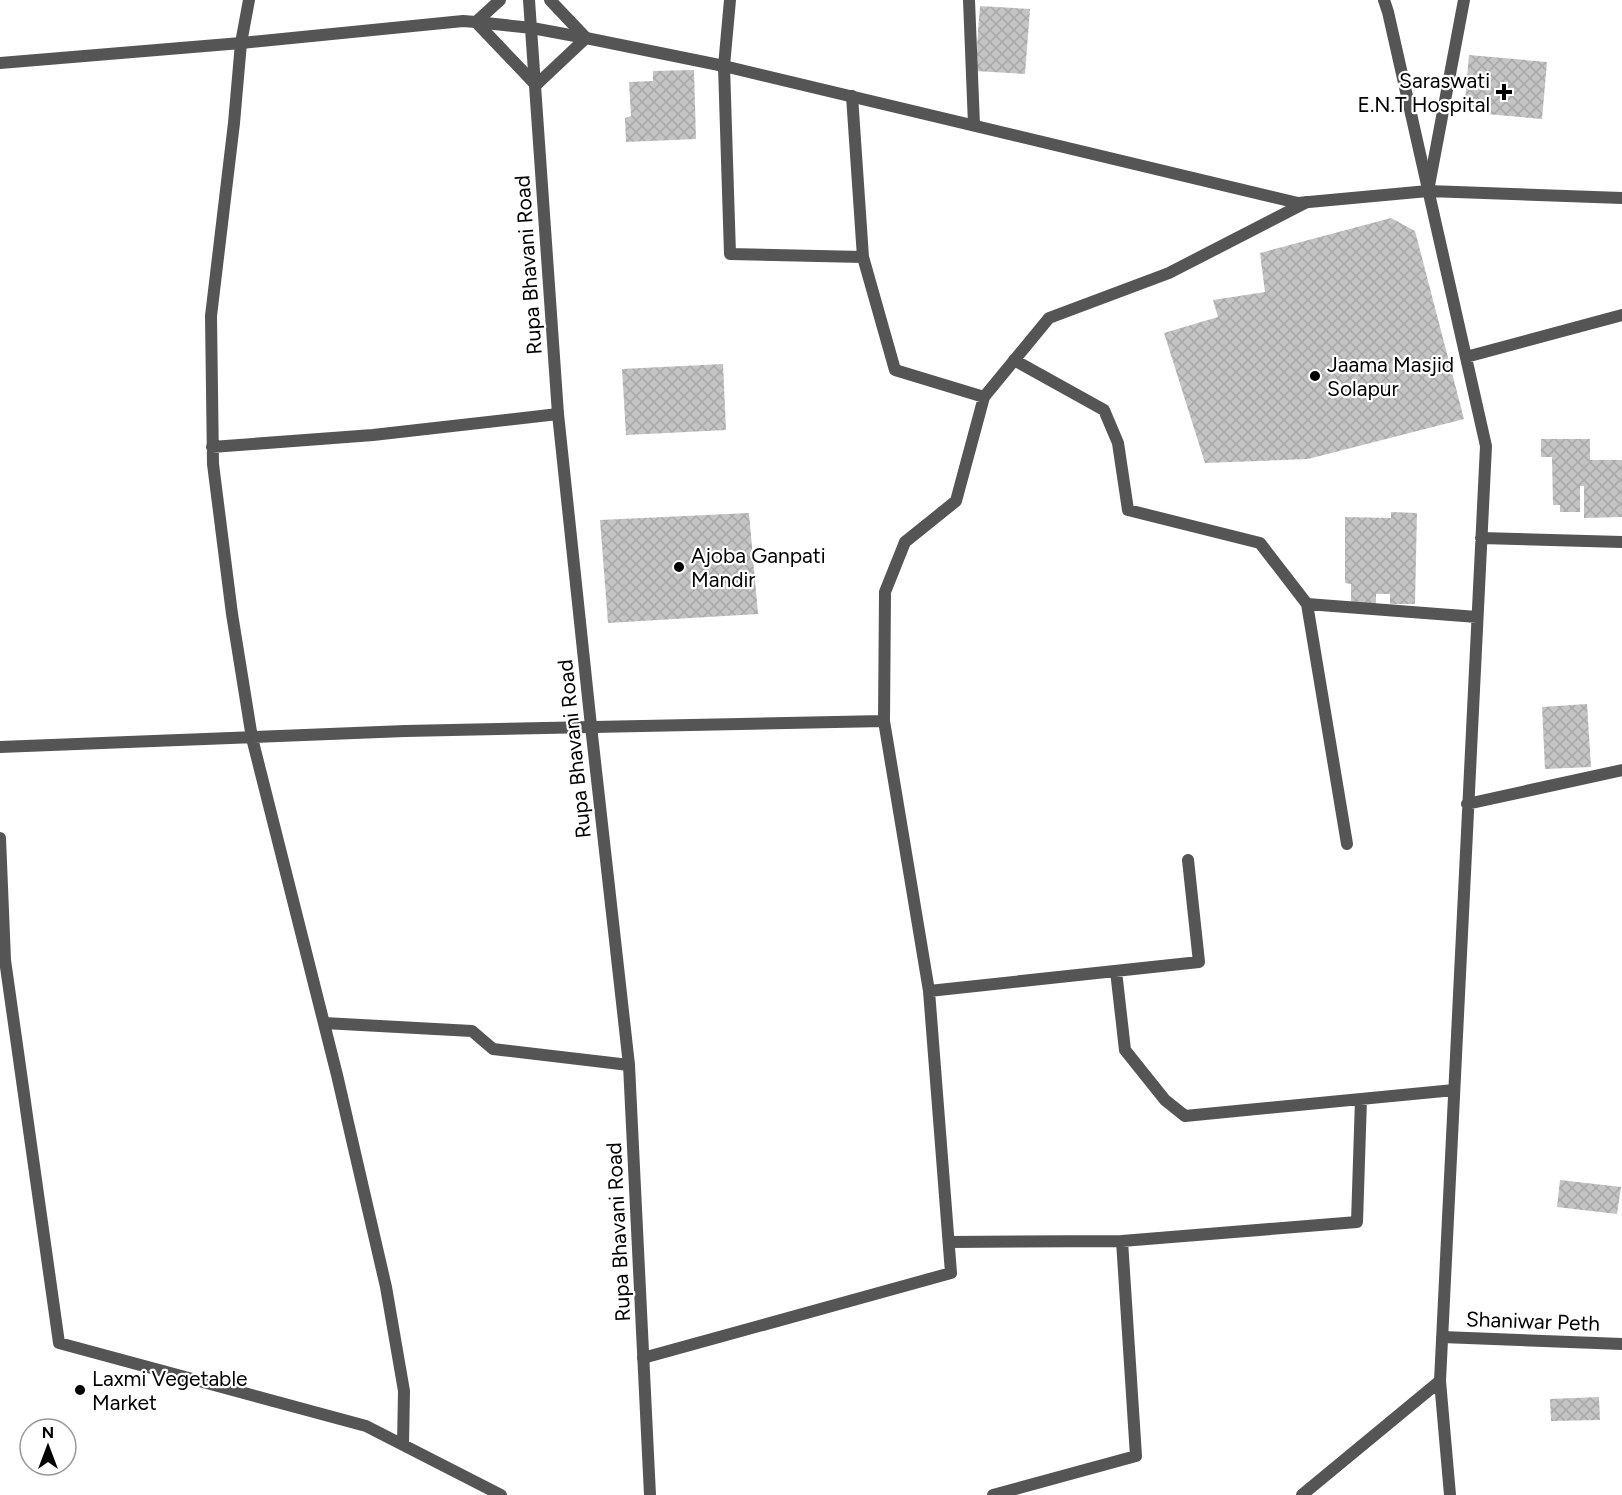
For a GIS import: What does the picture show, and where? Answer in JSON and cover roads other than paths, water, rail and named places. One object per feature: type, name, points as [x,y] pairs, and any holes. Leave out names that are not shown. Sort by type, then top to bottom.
[{"type":"street","points":[[249,0],[241,44],[211,316],[214,476],[232,614],[252,738],[324,1023],[386,1287],[404,1391],[403,1445]]},
{"type":"street","points":[[476,22],[500,0]]},
{"type":"street","name":"Rupa Bhavani Road","points":[[529,0],[558,414],[629,1065],[650,1495]]},
{"type":"street","points":[[550,0],[586,38]]},
{"type":"street","points":[[730,0],[724,66],[730,254],[863,257]]},
{"type":"street","points":[[969,0],[974,125]]},
{"type":"street","points":[[1384,0],[1486,446],[1440,1381],[1450,1495]]},
{"type":"street","points":[[1428,191],[1464,0]]},
{"type":"street","points":[[0,63],[241,44],[463,21],[476,22],[532,28],[724,66],[1298,203],[1428,191],[1622,198]]},
{"type":"street","points":[[476,22],[536,85],[586,38]]},
{"type":"street","points":[[852,96],[863,257],[896,370],[984,397]]},
{"type":"street","points":[[644,1358],[951,1273],[929,991],[884,721],[885,592],[905,542],[956,501],[984,397],[1049,318],[1169,273],[1307,202]]},
{"type":"street","points":[[1466,357],[1622,315]]},
{"type":"street","points":[[1014,360],[1104,410],[1118,443],[1128,510],[1260,543],[1307,604],[1347,844]]},
{"type":"street","points":[[212,447],[373,435],[558,414]]},
{"type":"street","points":[[1481,538],[1622,542]]},
{"type":"street","points":[[1307,604],[1477,617]]},
{"type":"street","points":[[0,747],[405,731],[884,721]]},
{"type":"street","points":[[1467,804],[1622,770]]},
{"type":"street","points":[[0,838],[6,1001],[59,1343],[366,1426],[501,1495]]},
{"type":"street","points":[[929,991],[1199,962],[1188,860]]},
{"type":"street","points":[[1116,971],[1125,1050],[1165,1100],[1185,1116],[1454,1090]]},
{"type":"street","points":[[324,1023],[472,1031],[493,1049],[629,1065]]},
{"type":"street","points":[[949,1242],[1122,1241],[1357,1222],[1362,1099]]},
{"type":"street","points":[[993,1495],[1136,1456],[1122,1241]]},
{"type":"street","name":"Shaniwar Peth","points":[[1442,1337],[1622,1344]]},
{"type":"street","points":[[1302,1495],[1440,1381]]},
{"type":"place","name":"Saraswati E.N.T Hospital","points":[[1504,92]]},
{"type":"place","name":"Jaama Masjid Solapur","points":[[1315,376]]},
{"type":"place","name":"Ajoba Ganpati Mandir","points":[[679,567]]},
{"type":"place","name":"Laxmi Vegetable Market","points":[[80,1390]]}]
